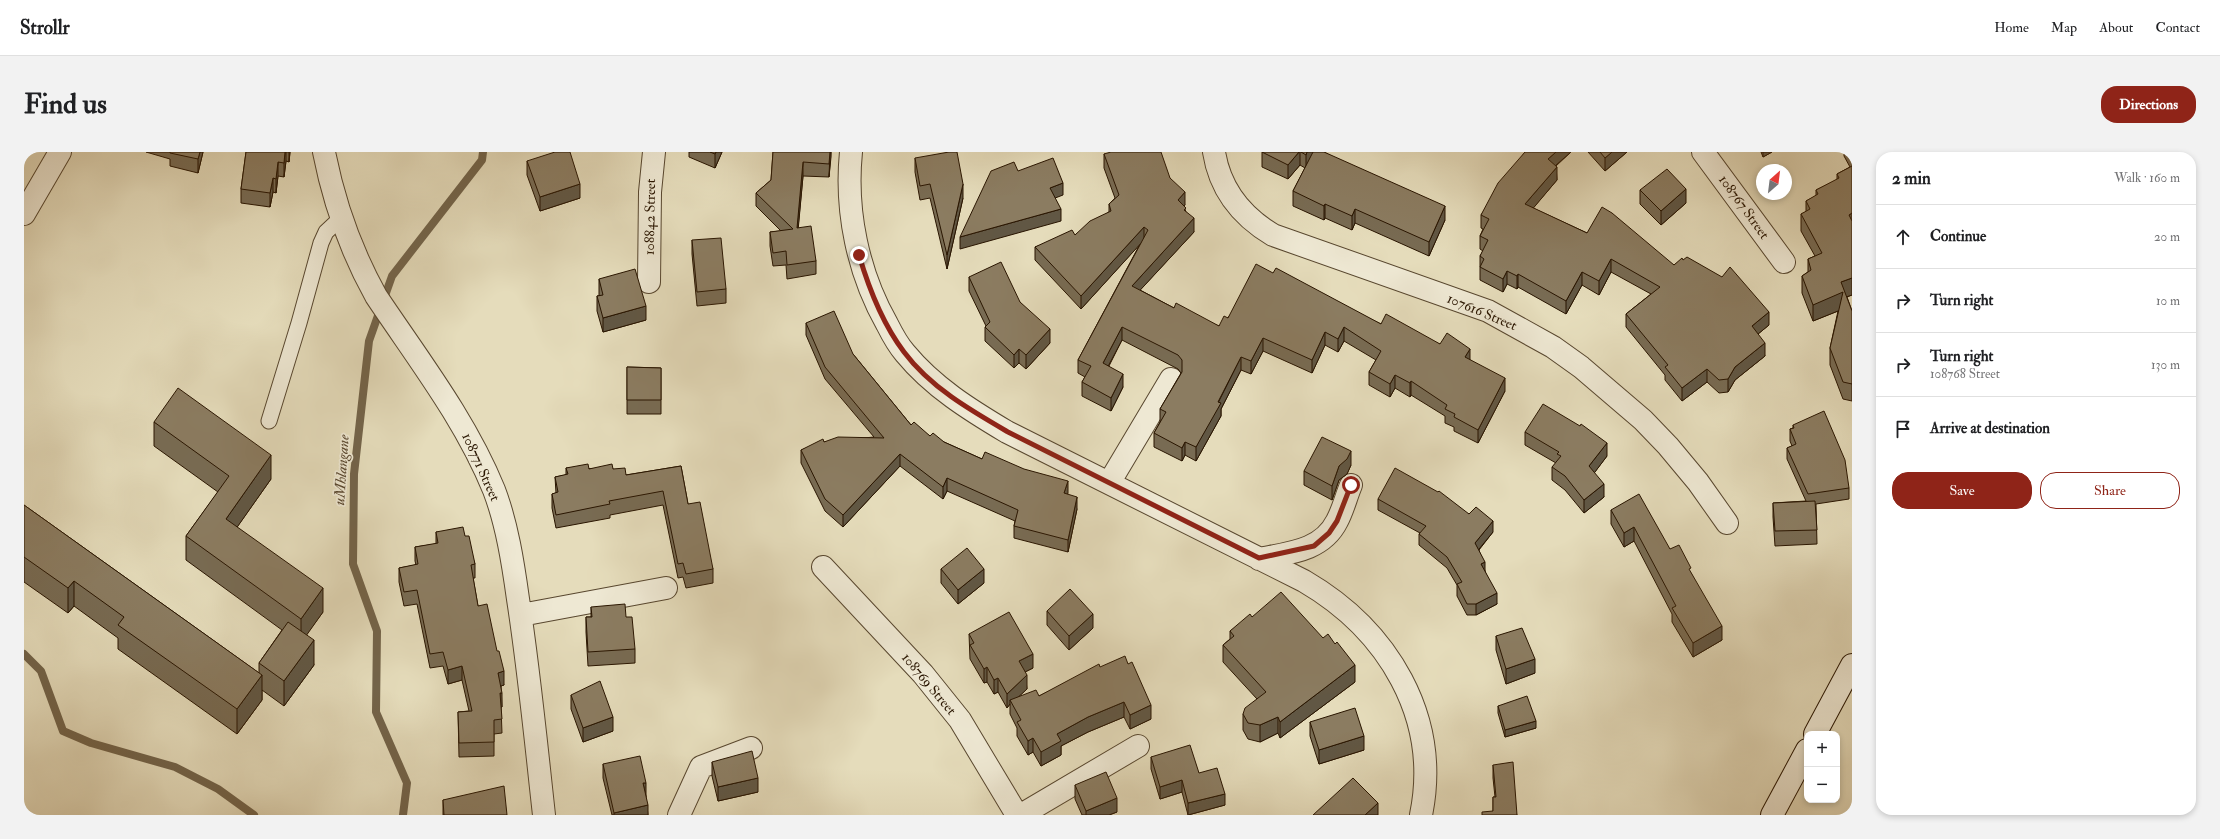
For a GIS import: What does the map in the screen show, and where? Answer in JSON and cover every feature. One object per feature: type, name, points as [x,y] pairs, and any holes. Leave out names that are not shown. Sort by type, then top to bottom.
[{"type":"street","points":[[24,214],[60,152]]},
{"type":"street","name":"108771 Street","points":[[324,152],[341,218],[366,278],[376,296],[473,443],[494,491],[506,530],[521,615],[544,815]]},
{"type":"street","name":"108842 Street","points":[[649,282],[650,192],[654,152]]},
{"type":"street","points":[[851,152],[853,226],[859,255],[876,304],[904,352],[925,374],[968,409],[1008,432],[1304,581],[1326,594],[1345,608],[1375,639],[1394,665],[1410,695],[1422,735],[1426,771],[1421,815]]},
{"type":"street","name":"107616 Street","points":[[1214,152],[1221,180],[1237,206],[1254,223],[1273,235],[1488,311],[1527,332],[1581,367],[1643,420],[1668,446],[1698,482],[1727,523]]},
{"type":"street","name":"108767 Street","points":[[1703,152],[1784,262]]},
{"type":"street","points":[[1109,483],[1171,379]]},
{"type":"street","points":[[1259,558],[1314,546],[1329,533],[1337,521],[1351,485]]},
{"type":"street","name":"108769 Street","points":[[823,567],[923,674],[960,720],[1017,815]]},
{"type":"street","points":[[521,615],[666,588]]},
{"type":"street","points":[[1817,731],[1852,665]]},
{"type":"street","points":[[1021,815],[1138,746]]},
{"type":"street","points":[[679,815],[701,767],[750,748]]},
{"type":"street","points":[[1772,815],[1804,756]]},
{"type":"lane","points":[[269,421],[321,244],[326,232],[341,218]]},
{"type":"building","points":[[170,152],[200,152],[198,159]]},
{"type":"building","points":[[246,152],[285,152],[284,163],[278,162],[276,179],[273,178],[270,193],[241,189]]},
{"type":"building","points":[[555,152],[570,152],[580,184],[540,197],[527,161]]},
{"type":"building","points":[[773,152],[830,152],[829,164],[803,162],[797,228],[811,226],[816,261],[787,265],[786,251],[773,253],[770,232],[793,229],[756,193],[771,180]]},
{"type":"building","points":[[957,152],[963,184],[947,255],[930,184],[920,186],[915,158]]},
{"type":"building","points":[[1111,152],[1161,152],[1170,178],[1185,192],[1178,200],[1186,208],[1184,210],[1194,218],[1132,286],[1174,308],[1176,303],[1219,326],[1224,316],[1228,318],[1256,264],[1273,273],[1276,268],[1381,324],[1386,314],[1440,344],[1447,333],[1470,349],[1465,357],[1505,378],[1478,430],[1454,417],[1455,414],[1445,409],[1447,405],[1411,381],[1410,383],[1395,375],[1390,384],[1369,372],[1381,351],[1344,327],[1338,339],[1325,332],[1312,360],[1263,338],[1251,361],[1241,357],[1218,402],[1221,403],[1196,447],[1185,442],[1182,448],[1154,433],[1166,412],[1160,409],[1182,372],[1182,360],[1178,355],[1122,327],[1103,363],[1123,374],[1111,398],[1082,382],[1091,366],[1078,360],[1148,230],[1144,227],[1081,296],[1035,247],[1072,230],[1075,235],[1090,221],[1111,211],[1109,204],[1119,195],[1104,154]]},
{"type":"building","points":[[1262,152],[1299,152],[1288,165]]},
{"type":"building","points":[[1313,152],[1324,152],[1445,206],[1429,242],[1355,209],[1352,216],[1325,204],[1324,206],[1293,191]]},
{"type":"building","points":[[1525,152],[1556,152],[1548,159],[1557,167],[1525,204],[1587,233],[1602,207],[1612,213],[1674,265],[1682,258],[1683,260],[1687,257],[1722,277],[1730,267],[1769,312],[1752,326],[1765,343],[1735,367],[1728,379],[1719,380],[1707,369],[1682,388],[1665,367],[1668,365],[1626,314],[1660,287],[1611,259],[1599,281],[1582,272],[1566,301],[1518,274],[1517,276],[1507,271],[1503,279],[1480,267],[1484,259],[1480,256],[1488,240],[1480,236],[1489,219],[1481,215],[1498,183]]},
{"type":"building","points":[[1600,152],[1612,152],[1605,158]]},
{"type":"building","points":[[1053,158],[1063,183],[1050,188],[1061,209],[960,237],[991,171],[1014,162],[1018,171]]},
{"type":"building","points":[[1852,166],[1852,213],[1849,215],[1852,221],[1852,278],[1841,282],[1852,311],[1852,384],[1843,382],[1830,348],[1843,292],[1813,305],[1802,276],[1811,270],[1808,259],[1822,253],[1801,214],[1810,209],[1806,201],[1818,194],[1816,190],[1839,178],[1837,174]]},
{"type":"building","points":[[1667,169],[1686,189],[1661,211],[1640,190]]},
{"type":"building","points":[[721,238],[726,289],[697,292],[692,240]]},
{"type":"building","points":[[1001,262],[1020,302],[1050,329],[1026,355],[1019,349],[1014,355],[985,327],[990,322],[969,277]]},
{"type":"building","points":[[635,269],[646,306],[603,318],[597,296],[603,295],[599,279]]},
{"type":"building","points":[[834,311],[853,354],[911,425],[914,422],[930,436],[933,433],[944,442],[982,459],[985,452],[1024,469],[1068,481],[1064,493],[1077,497],[1068,540],[1014,526],[1018,510],[947,478],[943,487],[900,454],[843,515],[825,499],[801,450],[823,439],[824,442],[838,437],[884,438],[825,367],[806,323]]},
{"type":"building","points":[[627,367],[661,368],[661,400],[627,400]]},
{"type":"building","points":[[178,388],[271,455],[226,519],[323,588],[301,619],[186,536],[229,476],[154,422]]},
{"type":"building","points":[[1543,404],[1580,426],[1581,424],[1607,443],[1589,466],[1604,484],[1584,500],[1565,476],[1552,467],[1561,456],[1557,454],[1559,452],[1525,432]]},
{"type":"building","points":[[1824,411],[1845,460],[1849,488],[1808,494],[1787,448],[1796,444],[1790,429],[1794,428],[1793,425]]},
{"type":"building","points":[[1322,437],[1351,451],[1347,459],[1339,466],[1332,486],[1304,471]]},
{"type":"building","points":[[588,464],[589,469],[612,464],[613,469],[625,468],[626,475],[681,466],[688,504],[700,502],[713,569],[686,574],[683,563],[678,564],[663,491],[609,501],[610,504],[556,515],[552,494],[558,492],[555,477],[568,474],[566,468]]},
{"type":"building","points":[[1395,468],[1438,492],[1439,491],[1469,514],[1476,507],[1493,521],[1475,543],[1485,562],[1481,564],[1497,593],[1476,604],[1467,604],[1457,584],[1462,582],[1447,557],[1419,534],[1426,526],[1378,499]]},
{"type":"building","points":[[1639,494],[1670,549],[1679,545],[1691,568],[1689,569],[1722,626],[1693,643],[1672,608],[1676,606],[1634,527],[1624,533],[1611,510]]},
{"type":"building","points":[[1815,501],[1817,530],[1775,531],[1773,503]]},
{"type":"building","points":[[24,505],[262,675],[237,709],[118,625],[124,617],[74,581],[68,588],[24,557]]},
{"type":"building","points":[[463,527],[465,536],[469,536],[475,564],[471,565],[478,606],[487,604],[497,651],[499,651],[504,671],[498,673],[502,693],[500,693],[502,719],[494,720],[494,742],[459,743],[458,712],[472,711],[462,666],[448,670],[443,652],[430,654],[417,590],[404,592],[399,568],[418,564],[415,547],[438,543],[436,532]]},
{"type":"building","points":[[967,548],[984,569],[958,590],[941,569]]},
{"type":"building","points":[[1070,589],[1093,614],[1069,636],[1047,611]]},
{"type":"building","points":[[1281,592],[1323,638],[1328,634],[1335,644],[1337,642],[1355,665],[1280,722],[1278,717],[1260,725],[1248,723],[1243,714],[1245,708],[1266,692],[1223,645],[1234,636],[1230,631],[1250,614],[1252,617]]},
{"type":"building","points":[[625,604],[626,617],[632,617],[635,649],[588,652],[586,617],[592,617],[591,607]]},
{"type":"building","points":[[1009,612],[1033,654],[1019,661],[1027,675],[1007,694],[998,678],[994,680],[987,667],[984,669],[970,645],[974,643],[969,634]]},
{"type":"building","points":[[288,622],[314,640],[284,681],[259,663]]},
{"type":"building","points":[[1522,628],[1535,659],[1506,669],[1496,636]]},
{"type":"building","points":[[1125,656],[1128,664],[1132,662],[1151,705],[1130,715],[1124,702],[1088,717],[1057,734],[1061,741],[1041,752],[1033,738],[1028,741],[1017,722],[1021,720],[1010,700],[1036,690],[1039,696],[1099,664],[1100,667]]},
{"type":"building","points":[[600,681],[613,717],[583,728],[571,695]]},
{"type":"building","points":[[1527,696],[1536,721],[1505,730],[1498,706]]},
{"type":"building","points":[[1355,708],[1364,736],[1319,750],[1310,722]]},
{"type":"building","points":[[1190,745],[1199,773],[1217,768],[1225,794],[1188,803],[1182,780],[1160,787],[1151,757]]},
{"type":"building","points":[[752,751],[758,778],[718,787],[712,762]]},
{"type":"building","points":[[640,756],[646,783],[643,783],[648,805],[614,813],[603,764]]},
{"type":"building","points":[[1513,762],[1517,815],[1482,815],[1482,812],[1493,811],[1493,797],[1496,797],[1493,765]]},
{"type":"building","points":[[1106,772],[1117,798],[1086,811],[1075,785]]},
{"type":"building","points":[[1353,778],[1378,803],[1365,815],[1313,815]]},
{"type":"building","points":[[504,786],[507,815],[444,815],[443,800]]},
{"type":"waterway","name":"uMhlangane","points":[[403,815],[407,783],[376,712],[377,631],[353,564],[354,474],[369,341],[392,276],[482,160],[483,152]]},
{"type":"waterway","points":[[24,654],[41,671],[63,731],[91,743],[175,767],[218,789],[254,815]]},
{"type":"route","points":[[859,255],[866,279],[876,304],[904,352],[925,374],[948,394],[968,409],[1008,432],[1259,558],[1293,552],[1314,546],[1329,533],[1337,521],[1351,485]]}]
